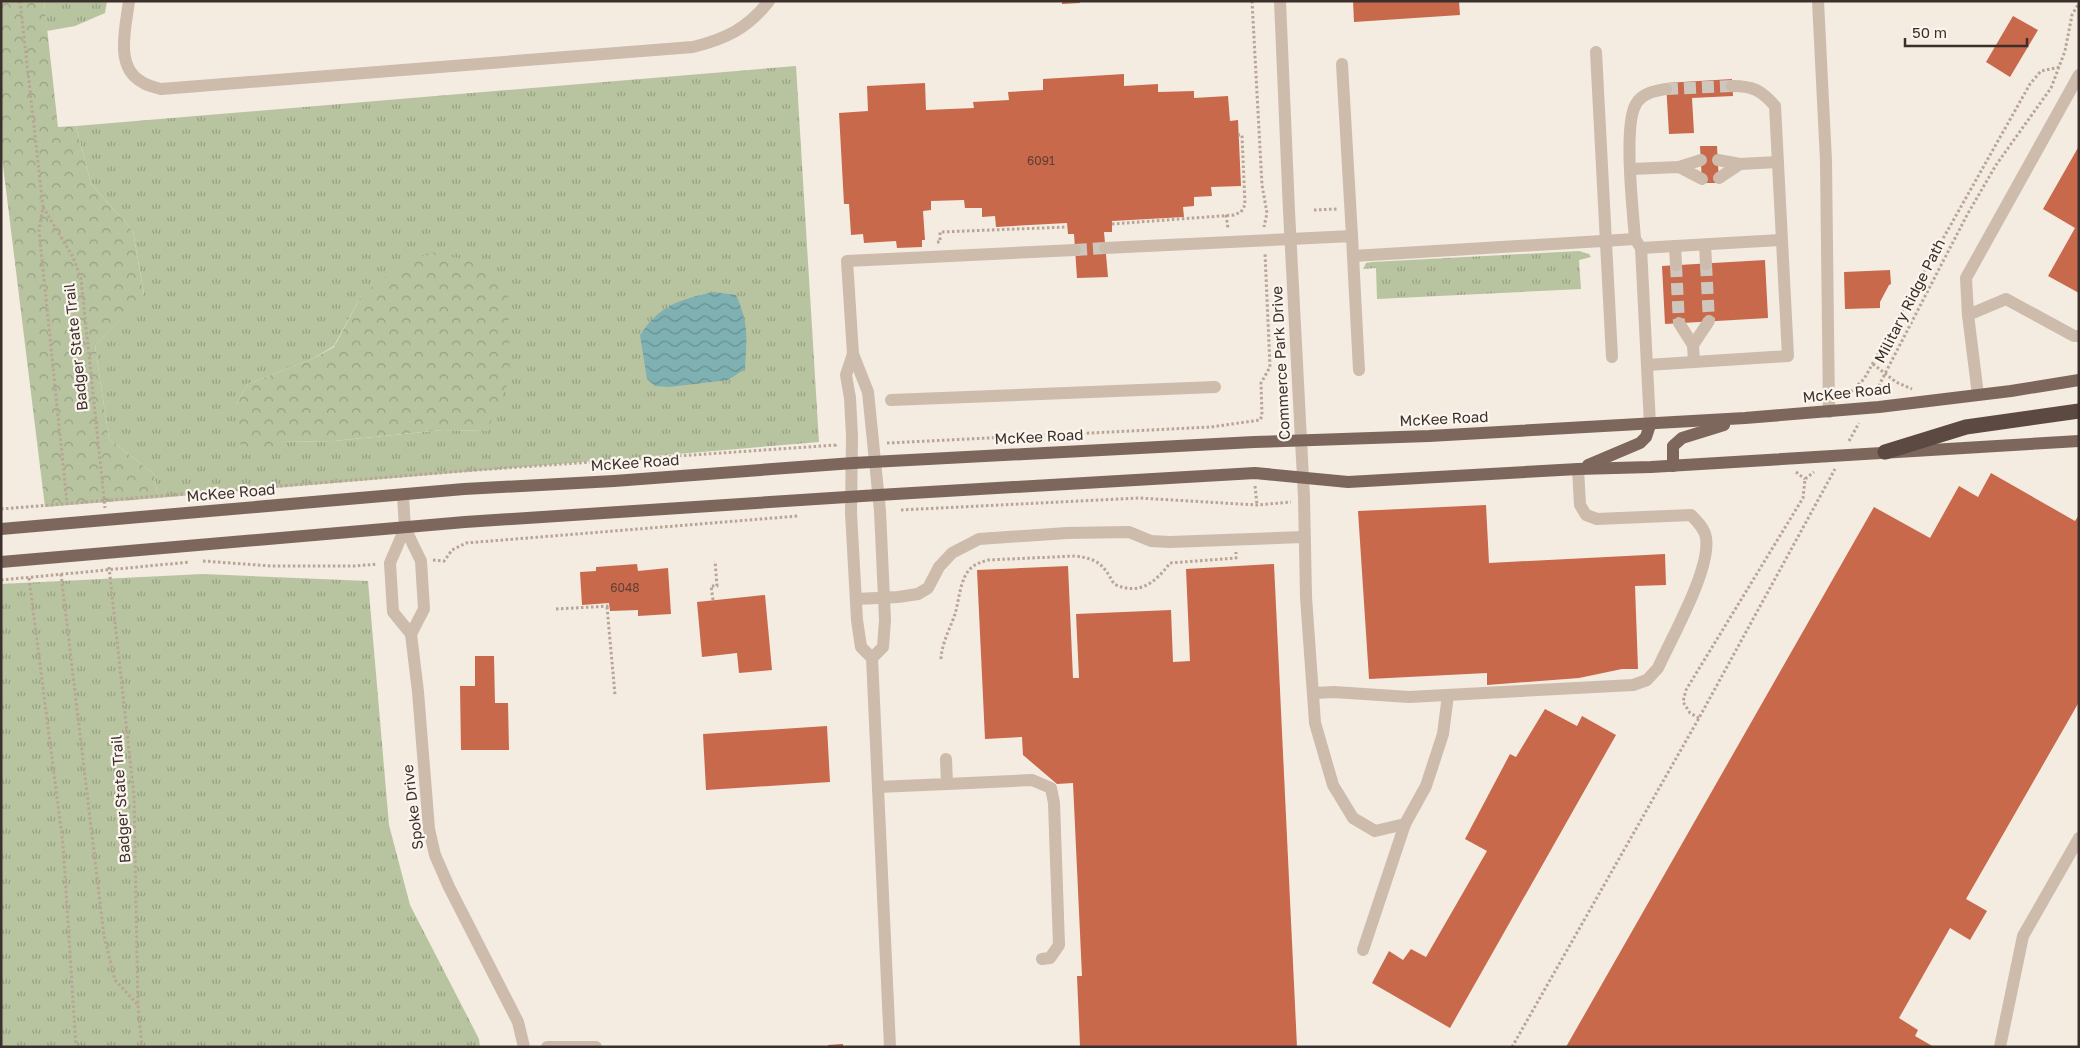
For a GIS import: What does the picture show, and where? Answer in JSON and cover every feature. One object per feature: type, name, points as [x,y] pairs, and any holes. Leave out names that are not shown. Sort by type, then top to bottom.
[{"type":"highway","points":[[1885,452],[1966,426],[2079,411]]},
{"type":"main road","name":"McKee Road","points":[[1,529],[464,490],[853,463],[1650,425],[1829,412],[1978,395],[2079,380]]},
{"type":"main road","points":[[1673,466],[1674,446],[1682,438],[1745,418]]},
{"type":"main road","points":[[1578,469],[1640,443],[1646,437],[1650,425]]},
{"type":"main road","points":[[1,562],[405,528],[852,496],[1255,473],[1348,482],[1578,469],[1673,466],[2079,440]]},
{"type":"street","points":[[129,1],[124,57],[129,71],[141,82],[160,90],[693,47],[714,42],[736,32],[756,17],[769,1]]},
{"type":"street","name":"Commerce Park Drive","points":[[1280,1],[1301,441],[1303,537],[1315,723],[1333,785],[1353,818],[1375,830],[1405,824]]},
{"type":"street","points":[[1818,1],[1826,161],[1829,412]]},
{"type":"street","points":[[1596,52],[1612,358]]},
{"type":"street","points":[[1342,64],[1359,370]]},
{"type":"street","points":[[1978,395],[1968,314],[1966,278],[2079,76]]},
{"type":"street","points":[[1647,365],[1788,356],[1775,106],[1764,93],[1747,86],[1732,86]]},
{"type":"street","points":[[1650,425],[1631,169],[1630,122],[1636,103],[1650,91],[1666,89]]},
{"type":"street","points":[[1631,169],[1679,166],[1701,160]]},
{"type":"street","points":[[1718,160],[1740,164],[1778,162]]},
{"type":"street","points":[[1719,178],[1740,164]]},
{"type":"street","points":[[1679,166],[1702,179]]},
{"type":"street","points":[[1106,248],[1352,236]]},
{"type":"street","points":[[1353,256],[1606,241],[1674,246],[1782,240]]},
{"type":"street","points":[[1705,245],[1706,264]]},
{"type":"street","points":[[1674,246],[1676,265]]},
{"type":"street","points":[[890,1047],[872,658],[861,647],[856,599],[852,496],[853,463],[850,398],[846,376],[852,354],[847,261],[1076,250]]},
{"type":"street","points":[[1968,314],[2006,299],[2074,336],[2079,336]]},
{"type":"street","points":[[1693,345],[1709,322]]},
{"type":"street","points":[[1679,323],[1693,345],[1694,362]]},
{"type":"street","points":[[852,354],[868,392],[878,495],[884,598],[883,647],[872,658]]},
{"type":"street","points":[[891,400],[1215,387]]},
{"type":"street","points":[[1314,693],[1334,692],[1409,697],[1633,685],[1647,680],[1658,668],[1703,570],[1706,537],[1692,515],[1597,519],[1586,515],[1580,505],[1578,469]]},
{"type":"street","points":[[403,496],[405,528],[422,560],[424,609],[411,634],[392,612],[390,563],[405,528]]},
{"type":"street","points":[[856,599],[918,594],[928,588],[939,567],[952,553],[979,539],[1066,533],[1122,532],[1129,532],[1151,541],[1303,537]]},
{"type":"street","name":"Spoke Drive","points":[[411,634],[429,829],[435,855],[449,887],[518,1022],[524,1047]]},
{"type":"street","points":[[1364,950],[1405,824],[1426,786],[1443,734],[1448,695]]},
{"type":"street","points":[[946,759],[947,784]]},
{"type":"street","points":[[878,787],[1032,780],[1051,788],[1054,804],[1059,945],[1050,958],[1042,959]]},
{"type":"street","points":[[2000,1047],[2023,936],[2079,838]]},
{"type":"street","points":[[547,1047],[596,1047]]},
{"type":"path","points":[[20,1],[43,207],[39,230],[67,503]]},
{"type":"path","points":[[878,444],[1211,427],[1260,420],[1262,416],[1261,383],[1270,368],[1264,240],[1266,213],[1262,185],[1252,1]]},
{"type":"path","name":"Military Ridge Path","points":[[1872,398],[1967,215],[1996,165],[2051,88],[2060,67],[2072,15],[2079,3]]},
{"type":"path","points":[[1855,388],[1864,380],[2030,84],[2041,71],[2060,67]]},
{"type":"path","points":[[1112,224],[1226,215],[1241,212],[1245,205],[1242,135],[1239,135]]},
{"type":"path","name":"Badger State Trail","points":[[43,207],[73,257],[81,279],[104,494]]},
{"type":"path","points":[[1314,210],[1350,208]]},
{"type":"path","points":[[1226,215],[1227,224]]},
{"type":"path","points":[[931,243],[940,242],[940,232],[1067,226]]},
{"type":"path","points":[[1873,364],[1896,382]]},
{"type":"path","points":[[1849,442],[1863,416]]},
{"type":"path","points":[[1253,422],[1253,429]]},
{"type":"path","points":[[1211,427],[1217,428]]},
{"type":"path","points":[[1,509],[463,472],[836,445]]},
{"type":"path","points":[[1512,1047],[1699,718],[1804,530],[1836,468]]},
{"type":"path","points":[[1795,471],[1805,479]]},
{"type":"path","points":[[1699,718],[1690,713],[1683,702],[1686,690],[1803,498],[1805,479],[1815,471]]},
{"type":"path","points":[[1256,490],[1257,505]]},
{"type":"path","points":[[901,510],[1139,498],[1257,505],[1288,503]]},
{"type":"path","points":[[439,559],[444,561],[452,550],[466,543],[804,516]]},
{"type":"path","points":[[466,534],[466,543]]},
{"type":"path","points":[[941,659],[947,630],[954,615],[964,581],[969,570],[977,564],[988,560],[1075,556],[1096,560],[1104,567],[1114,584],[1133,590],[1156,581],[1170,563],[1236,558],[1235,540]]},
{"type":"path","points":[[27,560],[63,844],[76,1047]]},
{"type":"path","points":[[1,580],[206,560],[271,566],[356,566],[372,564]]},
{"type":"path","points":[[713,600],[712,586],[717,586],[715,560]]},
{"type":"path","points":[[61,574],[104,936],[115,980],[138,1006]]},
{"type":"path","name":"Badger State Trail","points":[[111,593],[134,796],[138,1006],[142,1047]]},
{"type":"path","points":[[556,608],[608,607],[615,695]]},
{"type":"green space","points":[[1,1],[44,1],[58,127],[76,126],[91,184],[133,231],[144,295],[95,346],[109,439],[154,474],[158,498],[45,507],[1,149]]},
{"type":"green space","points":[[44,1],[107,1],[105,13],[75,26],[47,31]]},
{"type":"green space","points":[[796,66],[819,442],[158,498],[154,474],[109,439],[95,346],[144,294],[133,231],[91,184],[76,126]],"holes":[[[361,296],[487,431],[443,430],[334,441],[281,442],[236,404],[248,384],[312,359],[334,346]]]},
{"type":"green space","points":[[1579,251],[1589,254],[1591,257],[1579,260],[1581,289],[1377,299],[1376,268],[1363,269],[1366,263],[1372,262]]},
{"type":"green space","points":[[432,252],[473,262],[508,282],[510,378],[487,431],[443,430],[334,441],[281,442],[259,453],[240,444],[236,404],[248,384],[312,359],[334,347],[361,296],[399,266]]},
{"type":"green space","points":[[203,574],[368,581],[389,825],[410,905],[479,1039],[480,1047],[1,1047],[1,584]]},
{"type":"water","points":[[713,292],[736,295],[743,314],[746,331],[745,369],[728,380],[669,387],[655,386],[647,379],[640,335],[655,317],[671,305]]},
{"type":"building","points":[[1062,1],[1080,1],[1080,3],[1062,4]]},
{"type":"building","points":[[1353,1],[1459,1],[1460,15],[1354,22]]},
{"type":"building","points":[[2013,16],[2038,30],[2010,77],[1986,62]]},
{"type":"building","points":[[1124,74],[1124,86],[1158,84],[1158,92],[1194,91],[1194,98],[1228,96],[1230,121],[1238,120],[1241,186],[1211,187],[1212,196],[1194,197],[1194,206],[1183,207],[1184,217],[1112,221],[1112,232],[1104,232],[1108,277],[1077,278],[1074,234],[1068,234],[1067,223],[996,227],[995,216],[982,217],[982,208],[965,208],[964,200],[931,201],[931,210],[923,211],[925,240],[922,240],[922,247],[897,248],[896,241],[864,243],[863,234],[851,235],[849,204],[844,204],[839,113],[868,111],[867,86],[925,83],[926,110],[974,108],[973,102],[1009,100],[1008,92],[1043,90],[1043,79]]},
{"type":"building","points":[[1732,79],[1733,96],[1692,98],[1694,133],[1669,134],[1666,83]]},
{"type":"building","points":[[1700,146],[1717,146],[1719,183],[1702,183]]},
{"type":"building","points":[[2079,146],[2079,293],[2048,276],[2075,228],[2043,209]]},
{"type":"building","points":[[1765,260],[1768,318],[1665,324],[1662,266]]},
{"type":"building","points":[[1890,270],[1891,284],[1880,302],[1880,308],[1845,309],[1844,272]]},
{"type":"building","points":[[1991,473],[2075,521],[2079,515],[2079,702],[1966,899],[1987,911],[1970,940],[1950,928],[1899,1018],[1918,1030],[1915,1036],[1934,1047],[1566,1047],[1874,507],[1930,538],[1959,486],[1978,497]]},
{"type":"building","points":[[1486,505],[1489,563],[1665,554],[1666,585],[1635,586],[1638,669],[1622,669],[1579,678],[1487,685],[1487,673],[1369,679],[1358,511]]},
{"type":"building","points":[[637,564],[638,571],[668,568],[671,614],[638,616],[638,610],[610,611],[609,603],[582,605],[580,572],[596,571],[596,567]]},
{"type":"building","points":[[1274,564],[1297,1047],[1080,1047],[1077,976],[1082,976],[1073,783],[1057,784],[1023,755],[1022,737],[985,739],[977,570],[1068,566],[1073,678],[1079,678],[1076,614],[1171,610],[1173,662],[1190,661],[1186,569]]},
{"type":"building","points":[[765,595],[772,670],[739,673],[737,653],[702,657],[697,602]]},
{"type":"building","points":[[475,656],[494,656],[495,703],[508,703],[509,750],[461,750],[460,686],[475,686]]},
{"type":"building","points":[[1545,709],[1577,726],[1582,716],[1616,735],[1450,1028],[1372,983],[1389,951],[1403,960],[1411,949],[1426,957],[1487,851],[1465,839],[1510,754],[1516,757]]},
{"type":"building","points":[[827,726],[830,782],[706,790],[703,734]]},
{"type":"building","points":[[843,1044],[843,1047],[828,1047],[828,1045]]},
{"type":"tunnel","points":[[1666,89],[1732,86]]},
{"type":"tunnel","points":[[1075,250],[1105,248]]},
{"type":"tunnel","points":[[1706,264],[1709,321]]},
{"type":"tunnel","points":[[1676,265],[1679,323]]}]
